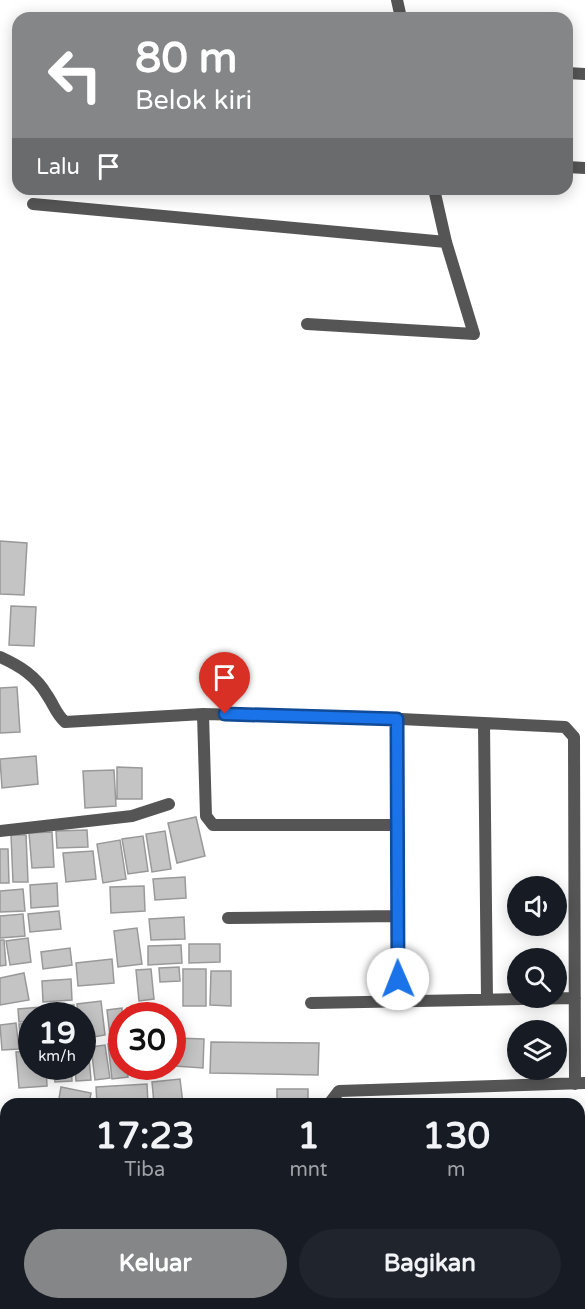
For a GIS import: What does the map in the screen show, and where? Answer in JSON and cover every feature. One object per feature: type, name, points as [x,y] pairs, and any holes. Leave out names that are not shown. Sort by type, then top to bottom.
[{"type":"street","points":[[307,324],[474,334],[446,242],[435,195]]},
{"type":"street","points":[[33,204],[446,242]]},
{"type":"street","points":[[0,657],[21,666],[40,683],[56,714],[65,722],[203,714],[397,719],[565,727],[574,737],[575,998],[580,1084],[339,1091],[334,1098]]},
{"type":"street","points":[[203,714],[206,816],[213,825],[397,825]]},
{"type":"street","points":[[397,719],[398,1000]]},
{"type":"street","points":[[484,723],[487,999]]},
{"type":"street","points":[[0,831],[132,816],[169,804]]},
{"type":"street","points":[[228,918],[397,916]]},
{"type":"street","points":[[311,1003],[575,998]]},
{"type":"building","points":[[0,541],[27,543],[24,595],[0,594]]},
{"type":"building","points":[[11,606],[36,607],[34,646],[9,645]]},
{"type":"building","points":[[17,687],[20,732],[0,733],[0,688]]},
{"type":"building","points":[[36,756],[38,784],[2,788],[0,759]]},
{"type":"building","points":[[117,767],[142,768],[142,799],[117,799]]},
{"type":"building","points":[[114,770],[116,806],[85,808],[83,771]]},
{"type":"building","points":[[196,817],[205,856],[177,863],[168,823]]},
{"type":"building","points":[[87,830],[88,847],[57,848],[56,831]]},
{"type":"building","points":[[165,831],[171,869],[152,872],[146,834]]},
{"type":"building","points":[[52,832],[54,867],[32,868],[29,833]]},
{"type":"building","points":[[11,835],[26,835],[28,882],[13,882]]},
{"type":"building","points":[[143,836],[148,871],[128,874],[122,839]]},
{"type":"building","points":[[120,840],[126,879],[103,883],[97,844]]},
{"type":"building","points":[[0,849],[8,849],[9,883],[0,883]]},
{"type":"building","points":[[93,851],[96,879],[66,882],[63,853]]},
{"type":"building","points":[[185,877],[186,898],[155,900],[153,879]]},
{"type":"building","points":[[57,883],[58,906],[31,908],[30,885]]},
{"type":"building","points":[[144,886],[145,911],[111,913],[110,887]]},
{"type":"building","points":[[23,889],[25,911],[0,912],[0,891]]},
{"type":"building","points":[[59,911],[61,929],[30,932],[28,914]]},
{"type":"building","points":[[23,914],[25,936],[0,938],[0,916]]},
{"type":"building","points":[[184,917],[185,939],[151,940],[149,919]]},
{"type":"building","points":[[137,928],[142,964],[118,967],[114,931]]},
{"type":"building","points":[[28,938],[31,962],[10,965],[6,941]]},
{"type":"building","points":[[0,940],[4,940],[6,965],[0,966]]},
{"type":"building","points":[[189,944],[220,944],[220,962],[189,963]]},
{"type":"building","points":[[181,945],[182,963],[148,965],[148,946]]},
{"type":"building","points":[[70,948],[72,965],[43,969],[41,952]]},
{"type":"building","points":[[112,959],[114,983],[78,986],[76,963]]},
{"type":"building","points":[[179,967],[180,981],[160,982],[159,968]]},
{"type":"building","points":[[151,969],[154,999],[139,1001],[136,970]]},
{"type":"building","points":[[183,969],[206,969],[206,1006],[186,1006],[186,1002],[183,1002]]},
{"type":"building","points":[[211,971],[231,971],[231,1006],[210,1005]]},
{"type":"building","points":[[24,973],[29,1000],[0,1005],[0,978]]},
{"type":"building","points":[[71,979],[72,1000],[43,1002],[42,981]]},
{"type":"building","points":[[101,1001],[105,1035],[96,1037],[96,1002],[93,1002]]},
{"type":"building","points":[[16,1023],[18,1049],[2,1050],[0,1025]]},
{"type":"building","points":[[186,1038],[204,1039],[203,1068],[186,1067]]},
{"type":"building","points":[[211,1042],[319,1043],[318,1075],[210,1073]]},
{"type":"building","points":[[105,1045],[108,1078],[96,1080],[96,1046]]},
{"type":"building","points":[[16,1052],[18,1052],[18,1076]]},
{"type":"building","points":[[18,1080],[47,1080],[47,1086],[19,1088]]},
{"type":"building","points":[[55,1080],[72,1080],[72,1081],[55,1082]]},
{"type":"building","points":[[180,1080],[182,1098],[153,1098],[152,1082]]},
{"type":"building","points":[[147,1084],[148,1098],[97,1098],[96,1087]]},
{"type":"building","points":[[61,1087],[91,1093],[90,1098],[59,1098]]},
{"type":"building","points":[[277,1089],[308,1089],[308,1098],[277,1098]]},
{"type":"route","points":[[225,714],[397,719],[398,979]]}]
